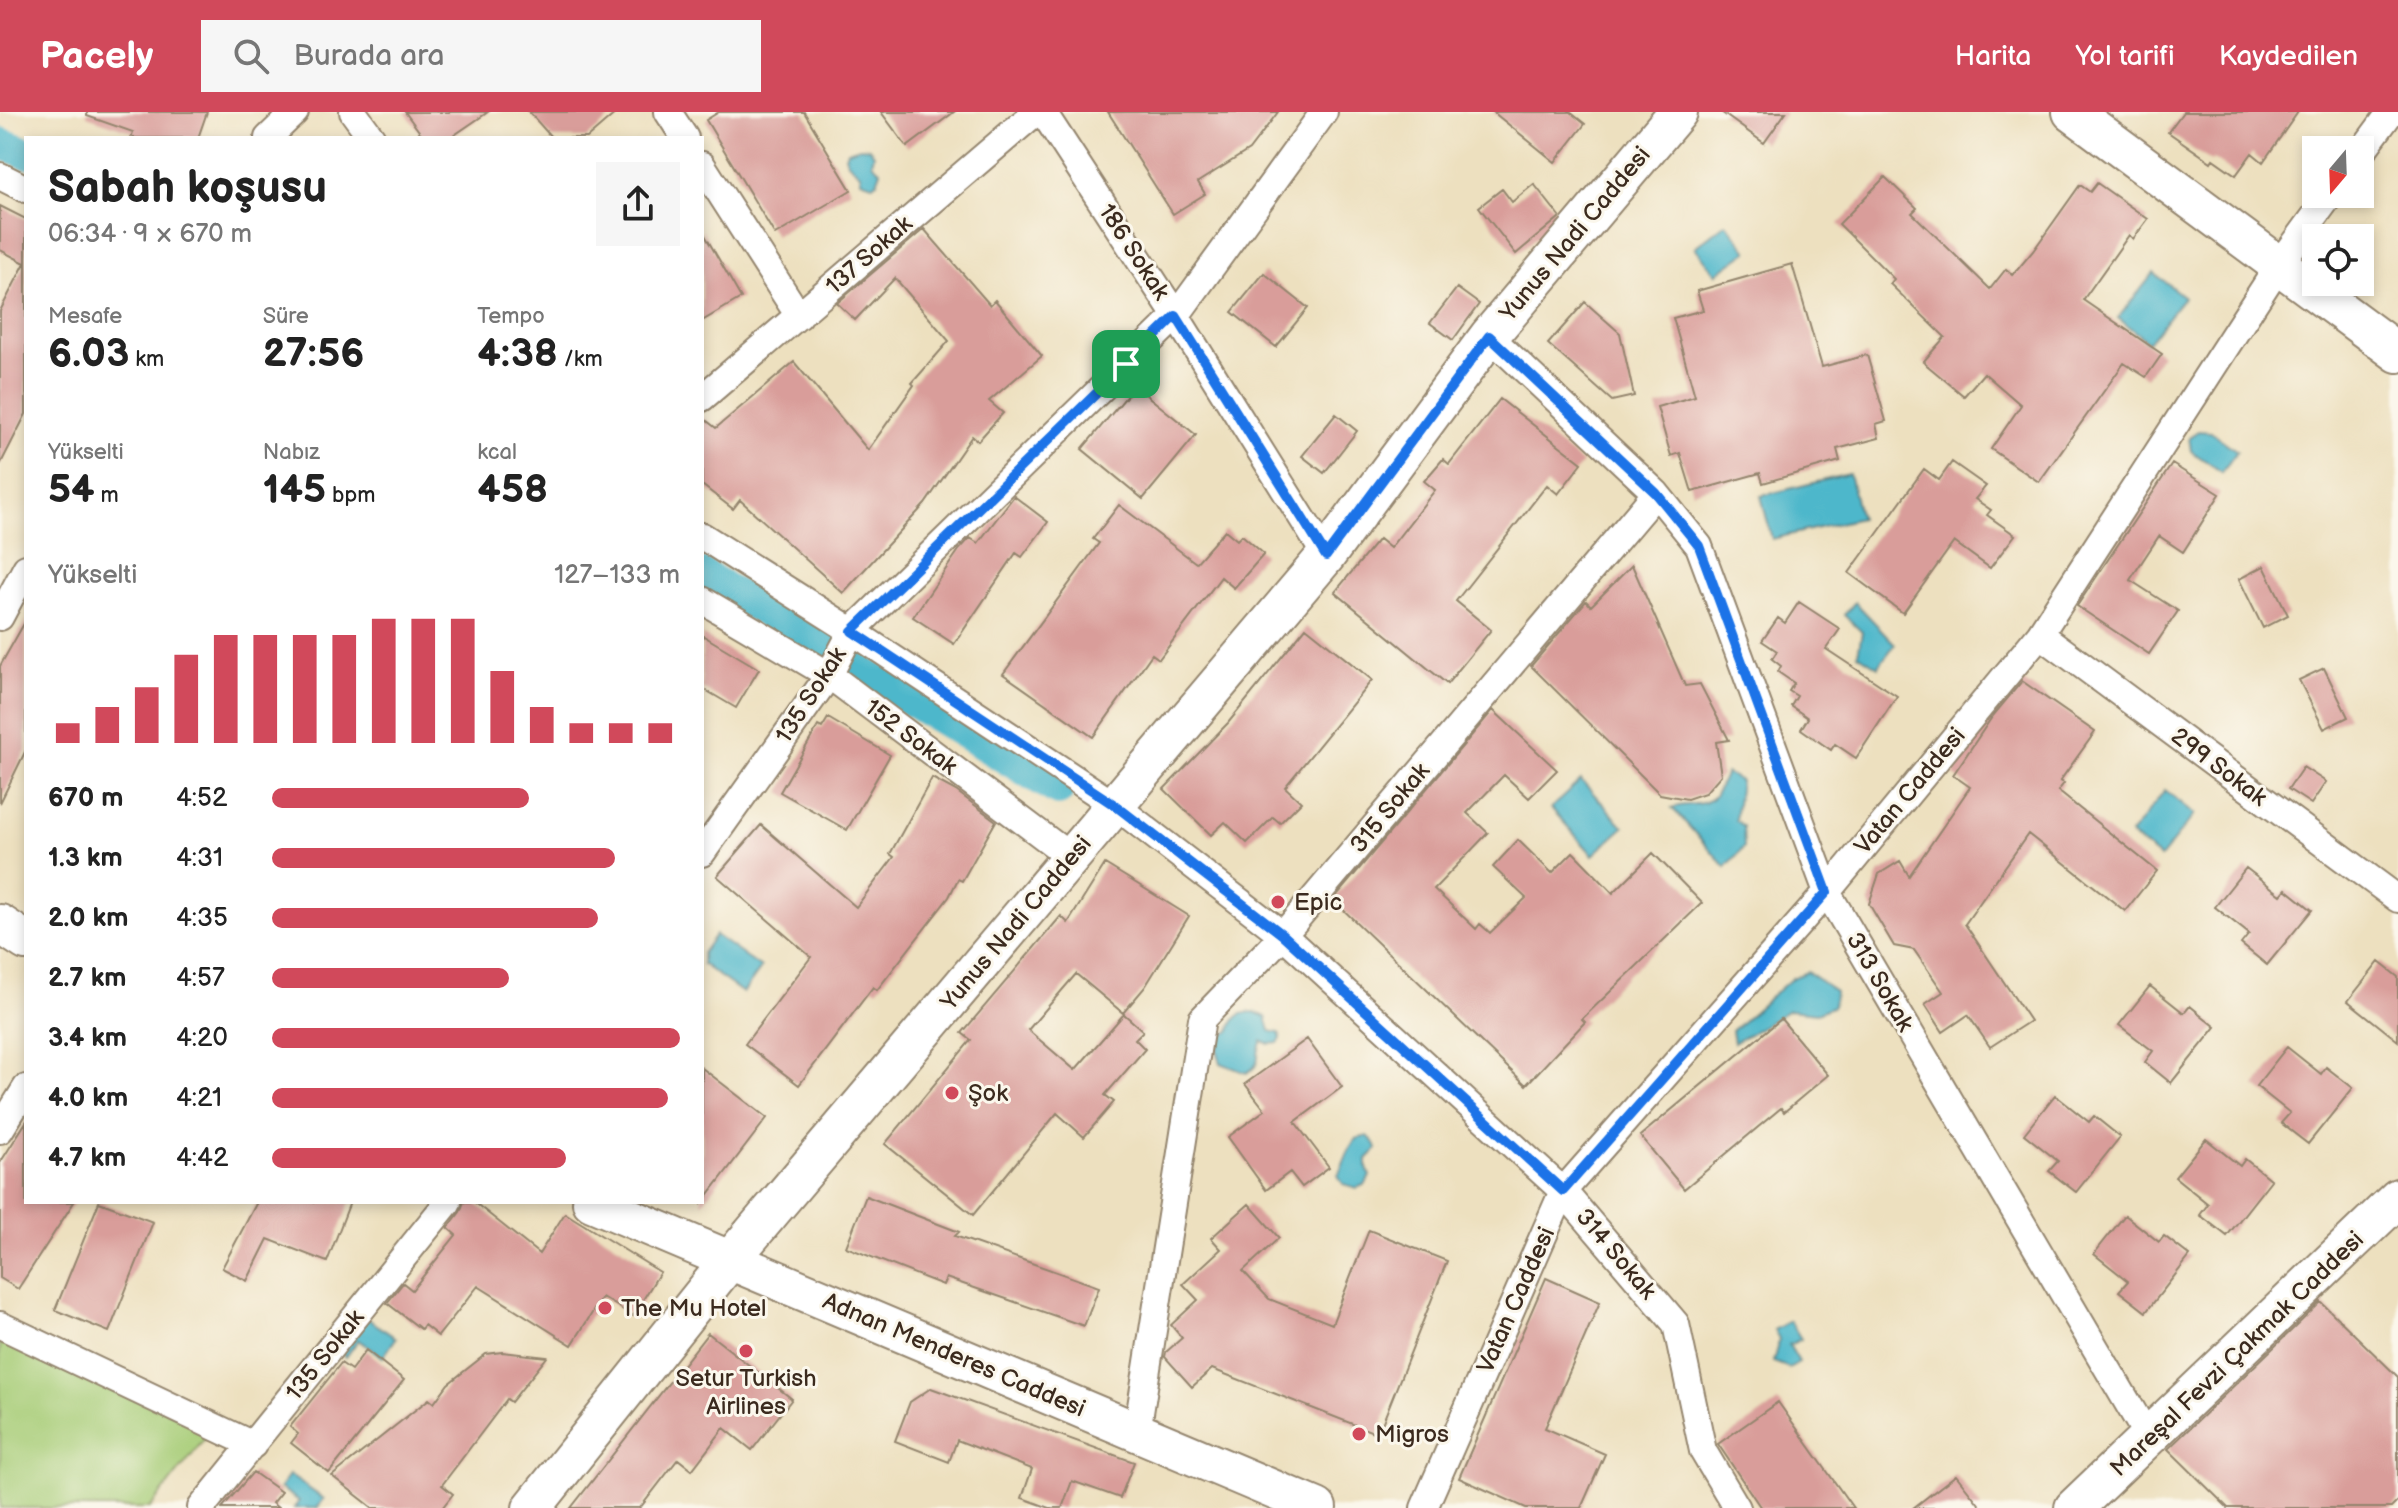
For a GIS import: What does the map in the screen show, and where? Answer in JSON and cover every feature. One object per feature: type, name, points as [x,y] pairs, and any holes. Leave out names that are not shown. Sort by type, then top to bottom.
[{"type":"street","points":[[270,136],[295,112]]},
{"type":"street","points":[[353,112],[371,136]]},
{"type":"street","points":[[668,112],[684,136]]},
{"type":"street","name":"137 Sokak","points":[[704,396],[1036,112]]},
{"type":"street","name":"186 Sokak","points":[[1043,112],[1176,316],[1326,556]]},
{"type":"street","name":"135 Sokak","points":[[704,850],[840,655],[1176,316],[1324,112]]},
{"type":"street","name":"Yunus Nadi Caddesi","points":[[532,1508],[730,1260],[1326,556],[1489,336],[1678,112]]},
{"type":"street","points":[[2072,112],[2398,353]]},
{"type":"street","points":[[2373,136],[2391,112]]},
{"type":"street","points":[[704,168],[799,316]]},
{"type":"street","points":[[0,176],[24,188]]},
{"type":"street","name":"Vatan Caddesi","points":[[1424,1508],[1563,1191],[1827,892],[2040,634],[2279,265],[2321,208]]},
{"type":"street","name":"313 Sokak","points":[[1489,336],[1656,493],[1699,546],[1827,892],[2149,1439]]},
{"type":"street","name":"315 Sokak","points":[[1137,1432],[1202,1019],[1283,935],[1656,493]]},
{"type":"street","name":"152 Sokak","points":[[704,538],[1072,858]]},
{"type":"street","points":[[0,617],[24,572]]},
{"type":"street","name":"152 Sokak","points":[[704,601],[840,655],[1116,806]]},
{"type":"street","name":"299 Sokak","points":[[2040,634],[2398,899]]},
{"type":"street","name":"314 Sokak","points":[[1116,806],[1283,935],[1563,1191],[1676,1324],[1703,1451],[1737,1508]]},
{"type":"street","points":[[0,924],[24,940]]},
{"type":"street","points":[[0,1130],[24,1091]]},
{"type":"street","name":"Mareşal Fevzi Çakmak Caddesi","points":[[2074,1508],[2398,1198]]},
{"type":"street","name":"135 Sokak","points":[[201,1508],[446,1204]]},
{"type":"street","name":"Adnan Menderes Caddesi","points":[[597,1204],[1317,1508]]},
{"type":"street","points":[[0,1325],[253,1445]]},
{"type":"green space","points":[[0,1327],[210,1432],[150,1508],[0,1508]]},
{"type":"water","points":[[869,148],[874,154],[872,163],[881,171],[877,182],[872,184],[861,180],[860,173],[848,163],[845,156],[847,151]]},
{"type":"water","points":[[1726,223],[1748,251],[1716,274],[1695,247]]},
{"type":"water","points":[[2154,273],[2184,297],[2148,342],[2118,318]]},
{"type":"water","points":[[2198,431],[2211,432],[2237,451],[2222,472],[2191,451],[2189,437]]},
{"type":"water","points":[[1849,474],[1860,518],[1772,539],[1761,496]]},
{"type":"water","points":[[1855,602],[1895,644],[1878,667],[1858,654],[1862,632],[1844,615]]},
{"type":"water","points":[[1726,773],[1740,781],[1735,820],[1743,826],[1744,847],[1726,867],[1672,808],[1708,801],[1716,793]]},
{"type":"water","points":[[1581,780],[1624,827],[1593,855],[1551,808]]},
{"type":"water","points":[[2165,790],[2195,814],[2160,858],[2130,835]]},
{"type":"water","points":[[715,935],[761,968],[743,993],[704,965],[704,950]]},
{"type":"water","points":[[1807,972],[1835,991],[1833,1006],[1817,1013],[1789,1010],[1734,1043],[1732,1031],[1792,978]]},
{"type":"water","points":[[1254,1012],[1266,1017],[1270,1031],[1279,1033],[1281,1039],[1278,1043],[1269,1044],[1262,1041],[1257,1063],[1246,1073],[1221,1063],[1217,1050],[1223,1035],[1230,1031],[1238,1016]]},
{"type":"water","points":[[1368,1136],[1377,1149],[1367,1159],[1370,1176],[1366,1184],[1357,1188],[1343,1184],[1338,1175],[1350,1148],[1356,1139]]},
{"type":"water","points":[[361,1314],[396,1338],[383,1357],[358,1340],[346,1357],[336,1350]]},
{"type":"water","points":[[1790,1321],[1801,1339],[1789,1345],[1799,1362],[1789,1368],[1773,1362],[1779,1340],[1774,1330]]},
{"type":"water","points":[[289,1475],[324,1499],[317,1508],[294,1508],[299,1501],[280,1488]]},
{"type":"building","points":[[87,112],[207,112],[199,136],[132,136],[133,132],[87,116]]},
{"type":"building","points":[[405,112],[488,112],[453,136],[423,136]]},
{"type":"building","points":[[529,112],[617,112],[589,136],[550,136]]},
{"type":"building","points":[[719,112],[804,112],[851,190],[775,235],[706,120]]},
{"type":"building","points":[[881,112],[954,112],[907,147]]},
{"type":"building","points":[[1108,112],[1278,112],[1249,150],[1198,182],[1205,194],[1173,214]]},
{"type":"building","points":[[1493,112],[1570,112],[1585,124],[1555,162]]},
{"type":"building","points":[[1721,112],[1786,112],[1764,143]]},
{"type":"building","points":[[2183,112],[2298,112],[2263,162],[2252,153],[2236,175],[2168,132]]},
{"type":"building","points":[[1885,177],[1917,208],[1912,213],[1990,289],[2006,269],[2013,275],[2080,185],[2090,192],[2097,183],[2148,219],[2133,239],[2129,235],[2083,300],[2162,354],[2146,377],[2124,363],[2039,482],[1991,449],[2021,405],[1984,373],[1964,396],[1923,362],[1945,337],[1890,284],[1894,279],[1839,224]]},
{"type":"building","points":[[1534,184],[1560,217],[1516,254],[1479,207],[1502,189],[1512,202]]},
{"type":"building","points":[[0,206],[24,218],[24,262],[0,250]]},
{"type":"building","points":[[924,229],[990,305],[995,300],[1042,356],[989,401],[1003,413],[978,441],[972,436],[925,504],[843,593],[740,500],[733,509],[704,487],[704,419],[716,428],[794,362],[868,450],[914,385],[912,383],[949,341],[895,278],[855,320],[837,303]]},
{"type":"building","points":[[704,233],[741,298],[704,320]]},
{"type":"building","points":[[1792,264],[1822,367],[1867,355],[1886,421],[1876,424],[1879,438],[1837,449],[1840,461],[1763,483],[1760,473],[1692,492],[1680,453],[1671,456],[1657,407],[1695,396],[1673,318],[1703,310],[1697,291]]},
{"type":"building","points":[[24,265],[24,418],[0,465],[0,311]]},
{"type":"building","points":[[1264,273],[1308,308],[1276,347],[1232,312]]},
{"type":"building","points":[[1457,288],[1479,304],[1453,340],[1430,323]]},
{"type":"building","points":[[1585,302],[1620,333],[1634,396],[1612,401],[1548,344]]},
{"type":"building","points":[[1135,386],[1196,435],[1143,499],[1082,449]]},
{"type":"building","points":[[1500,399],[1582,463],[1558,494],[1547,485],[1456,601],[1491,630],[1447,684],[1335,592],[1379,539],[1390,548],[1435,490],[1424,481],[1443,459],[1449,464]]},
{"type":"building","points":[[1336,414],[1357,431],[1324,473],[1302,456]]},
{"type":"building","points":[[1952,462],[1986,486],[1975,499],[1991,510],[1987,515],[2015,535],[1990,568],[1954,542],[1903,613],[1849,573],[1924,469],[1939,480]]},
{"type":"building","points":[[2172,464],[2220,494],[2183,552],[2159,536],[2130,580],[2178,611],[2149,654],[2077,606]]},
{"type":"building","points":[[1014,496],[1048,522],[1022,557],[1016,553],[954,644],[913,617],[959,550],[970,538],[978,543]]},
{"type":"building","points":[[1119,505],[1196,563],[1225,530],[1237,540],[1242,535],[1264,554],[1234,588],[1221,577],[1159,659],[1152,654],[1093,737],[1003,674],[1099,543],[1093,539]]},
{"type":"building","points":[[1632,565],[1685,686],[1700,684],[1729,740],[1716,742],[1721,775],[1705,793],[1687,799],[1660,794],[1531,666],[1586,601],[1591,606]]},
{"type":"building","points":[[2264,566],[2288,615],[2263,628],[2239,579]]},
{"type":"building","points":[[1799,602],[1840,629],[1826,649],[1897,696],[1856,758],[1835,744],[1831,750],[1801,729],[1808,718],[1791,706],[1797,696],[1789,691],[1794,683],[1778,672],[1781,666],[1772,659],[1777,651],[1762,641],[1778,618],[1785,623]]},
{"type":"building","points":[[24,624],[24,754],[0,803],[0,666]]},
{"type":"building","points":[[1306,627],[1372,680],[1285,787],[1301,802],[1280,823],[1273,817],[1247,843],[1225,822],[1211,835],[1164,789],[1228,723]]},
{"type":"building","points":[[704,636],[759,669],[736,708],[704,689]]},
{"type":"building","points":[[2324,668],[2348,717],[2324,729],[2299,680]]},
{"type":"building","points":[[2022,681],[2095,732],[2060,781],[2064,783],[2058,791],[2157,871],[2125,911],[2028,834],[1965,924],[2030,1021],[1990,1047],[1968,1015],[1943,1032],[1925,1004],[1943,992],[1914,950],[1894,946],[1869,904],[1879,874],[1900,861],[1909,876],[1970,787],[1953,775],[1992,717]]},
{"type":"building","points":[[1493,710],[1557,770],[1529,798],[1504,775],[1467,813],[1488,833],[1434,889],[1476,929],[1480,924],[1490,933],[1526,898],[1493,867],[1518,840],[1552,873],[1573,852],[1613,893],[1653,853],[1702,903],[1582,1019],[1585,1022],[1526,1085],[1333,900]]},
{"type":"building","points":[[828,718],[890,755],[847,830],[780,792],[818,726],[822,728]]},
{"type":"building","points":[[2303,767],[2326,782],[2311,804],[2288,789]]},
{"type":"building","points":[[932,778],[956,791],[996,821],[962,881],[958,879],[949,897],[877,990],[873,987],[799,1085],[745,1044],[811,957],[717,876],[761,825],[856,907],[894,857],[890,854]]},
{"type":"building","points":[[1105,864],[1189,916],[1145,987],[1123,1013],[1076,974],[1028,1030],[1075,1070],[1124,1014],[1143,1031],[1135,1039],[1145,1049],[1105,1095],[1114,1102],[1084,1137],[1057,1113],[973,1215],[885,1144],[971,1040],[962,1033],[1061,916],[1068,923]]},
{"type":"building","points":[[2246,868],[2281,895],[2286,889],[2312,910],[2267,965],[2241,944],[2249,934],[2215,907]]},
{"type":"building","points":[[2379,962],[2398,977],[2398,1041],[2348,1001]]},
{"type":"building","points":[[2150,986],[2184,1013],[2190,1006],[2216,1027],[2171,1083],[2145,1062],[2153,1051],[2119,1025]]},
{"type":"building","points":[[1781,1019],[1828,1075],[1784,1112],[1781,1108],[1684,1189],[1640,1136]]},
{"type":"building","points":[[1307,1039],[1342,1087],[1295,1122],[1329,1167],[1302,1187],[1290,1172],[1266,1190],[1228,1137],[1265,1110],[1245,1084]]},
{"type":"building","points":[[2287,1047],[2321,1074],[2326,1067],[2353,1088],[2308,1144],[2281,1123],[2290,1113],[2256,1086]]},
{"type":"building","points":[[704,1070],[767,1118],[704,1200]]},
{"type":"building","points":[[2055,1095],[2089,1122],[2094,1116],[2120,1137],[2076,1192],[2049,1171],[2058,1161],[2024,1134]]},
{"type":"building","points":[[24,1125],[24,1204],[73,1204],[18,1289],[0,1278],[0,1163]]},
{"type":"building","points":[[2206,1139],[2240,1166],[2245,1159],[2271,1180],[2227,1236],[2200,1215],[2208,1204],[2175,1177]]},
{"type":"building","points":[[866,1196],[959,1232],[955,1236],[1099,1287],[1084,1326],[946,1278],[943,1285],[846,1247]]},
{"type":"building","points":[[98,1204],[153,1222],[109,1332],[55,1310]]},
{"type":"building","points":[[256,1204],[349,1204],[327,1262],[268,1239],[247,1281],[222,1268]]},
{"type":"building","points":[[463,1204],[476,1204],[539,1254],[565,1213],[660,1272],[633,1316],[602,1297],[572,1345],[478,1286],[438,1336],[424,1325],[421,1329],[387,1303],[403,1283],[412,1290],[456,1235],[448,1228]]},
{"type":"building","points":[[1249,1204],[1279,1238],[1243,1271],[1269,1299],[1332,1324],[1369,1230],[1447,1261],[1378,1434],[1212,1369],[1192,1387],[1165,1357],[1166,1352],[1182,1338],[1171,1325],[1198,1300],[1183,1284],[1221,1249],[1211,1238]]},
{"type":"building","points":[[2125,1215],[2159,1242],[2164,1236],[2190,1256],[2146,1312],[2119,1291],[2128,1281],[2094,1254]]},
{"type":"building","points":[[1546,1278],[1600,1302],[1545,1428],[1605,1454],[1581,1508],[1526,1508],[1459,1478]]},
{"type":"building","points":[[2321,1302],[2398,1377],[2398,1501],[2391,1508],[2228,1508],[2168,1449]]},
{"type":"building","points":[[708,1333],[792,1399],[752,1450],[724,1428],[692,1470],[678,1459],[640,1508],[571,1508]]},
{"type":"building","points":[[366,1350],[404,1380],[329,1473],[291,1443],[298,1434],[290,1427],[341,1363],[351,1370]]},
{"type":"building","points":[[502,1352],[547,1357],[511,1402],[507,1399],[442,1485],[453,1494],[442,1508],[373,1508],[332,1476],[429,1399],[434,1403],[448,1384],[486,1354]]},
{"type":"building","points":[[931,1388],[1134,1462],[1120,1498],[1072,1481],[1062,1508],[1050,1508],[1022,1498],[1032,1469],[957,1440],[949,1462],[895,1441],[910,1402]]},
{"type":"building","points":[[1778,1402],[1853,1508],[1761,1508],[1718,1444]]},
{"type":"building","points":[[253,1472],[281,1492],[272,1503],[278,1508],[222,1508]]},
{"type":"building","points":[[1956,1475],[1982,1508],[1913,1508]]},
{"type":"waterway","points":[[0,143],[24,152]]},
{"type":"waterway","points":[[704,575],[1058,790]]},
{"type":"place","name":"Epic","points":[[1278,902]]},
{"type":"place","name":"Şok","points":[[952,1093]]},
{"type":"place","name":"The Mu Hotel","points":[[605,1308]]},
{"type":"place","name":"Setur Turkish Airlines","points":[[746,1351]]},
{"type":"place","name":"Migros","points":[[1359,1434]]},
{"type":"route","points":[[1176,316],[1326,556],[1489,336],[1656,493],[1699,546],[1827,892],[1563,1191],[1283,935],[1116,806],[852,631],[1126,364],[1176,316]]}]
